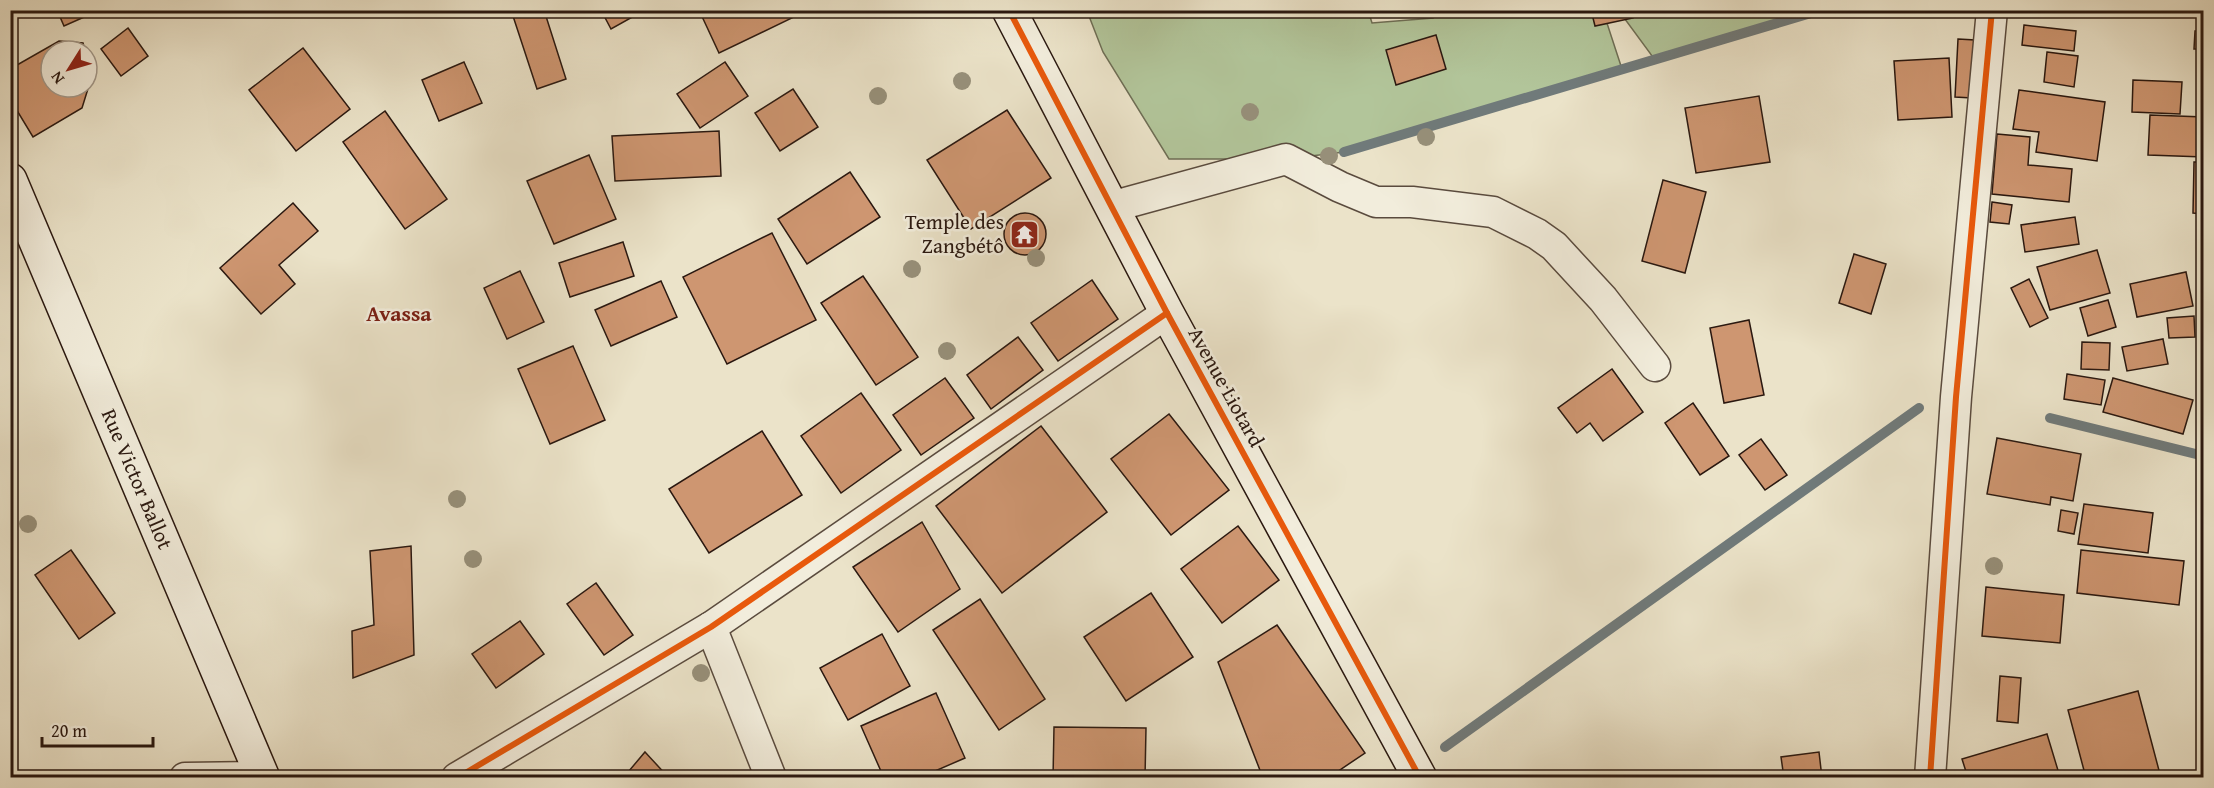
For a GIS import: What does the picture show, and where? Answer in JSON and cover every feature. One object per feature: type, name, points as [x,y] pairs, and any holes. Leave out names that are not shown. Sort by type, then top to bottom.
[{"type":"street","name":"Avenue Liotard","points":[[1009,10],[1167,313],[1420,777]]},
{"type":"street","points":[[1930,777],[1956,397],[1992,10]]},
{"type":"street","points":[[1111,207],[1286,159],[1340,187],[1376,202],[1412,202],[1493,212],[1537,234],[1554,246],[1603,299],[1654,366]]},
{"type":"street","name":"Rue Victor Ballot","points":[[10,180],[263,777]]},
{"type":"street","points":[[458,777],[711,627],[1167,313]]},
{"type":"street","points":[[711,627],[771,777]]},
{"type":"street","points":[[185,777],[263,777]]},
{"type":"green space","points":[[1368,10],[1372,23],[1433,18],[1431,11],[1603,11],[1622,69],[1344,152],[1286,159],[1169,159],[1103,52],[1087,11]]},
{"type":"green space","points":[[1619,11],[1820,11],[1655,60]]},
{"type":"building","points":[[57,10],[100,10],[64,26]]},
{"type":"building","points":[[511,10],[544,10],[566,79],[537,89]]},
{"type":"building","points":[[601,10],[645,10],[611,29]]},
{"type":"building","points":[[699,10],[791,10],[794,17],[719,53]]},
{"type":"building","points":[[1591,10],[1631,10],[1633,18],[1595,26]]},
{"type":"building","points":[[2024,25],[2076,31],[2074,51],[2022,45]]},
{"type":"building","points":[[128,28],[148,56],[121,76],[101,49]]},
{"type":"building","points":[[2195,31],[2204,31],[2204,49],[2194,49]]},
{"type":"building","points":[[1436,35],[1446,69],[1396,85],[1386,50]]},
{"type":"building","points":[[1958,39],[1975,40],[1972,98],[1955,97]]},
{"type":"building","points":[[303,48],[350,109],[296,151],[249,90]]},
{"type":"building","points":[[39,52],[39,99],[85,99],[82,108],[33,137],[10,99],[10,69]]},
{"type":"building","points":[[2047,52],[2078,56],[2074,87],[2044,82]]},
{"type":"building","points":[[1949,58],[1952,117],[1898,120],[1894,61]]},
{"type":"building","points":[[464,62],[482,103],[439,121],[422,80]]},
{"type":"building","points":[[725,62],[748,96],[700,128],[677,94]]},
{"type":"building","points":[[2133,80],[2182,82],[2180,114],[2132,112]]},
{"type":"building","points":[[793,89],[818,127],[780,151],[755,113]]},
{"type":"building","points":[[2019,90],[2105,102],[2097,161],[2036,152],[2039,132],[2013,129]]},
{"type":"building","points":[[1759,96],[1770,162],[1696,173],[1685,108]]},
{"type":"building","points":[[1007,110],[1051,178],[971,229],[927,160]]},
{"type":"building","points":[[385,111],[447,199],[405,229],[343,142]]},
{"type":"building","points":[[2150,115],[2204,117],[2204,157],[2148,155]]},
{"type":"building","points":[[719,131],[721,176],[615,181],[612,136]]},
{"type":"building","points":[[1997,134],[2030,137],[2028,165],[2072,169],[2069,202],[1992,194]]},
{"type":"building","points":[[589,155],[616,219],[554,244],[527,181]]},
{"type":"building","points":[[2194,162],[2204,162],[2204,214],[2193,213]]},
{"type":"building","points":[[850,172],[880,217],[807,264],[778,219]]},
{"type":"building","points":[[1663,180],[1706,192],[1685,273],[1642,261]]},
{"type":"building","points":[[1992,202],[2012,205],[2009,224],[1990,222]]},
{"type":"building","points":[[293,203],[318,231],[279,265],[295,284],[261,314],[220,268]]},
{"type":"building","name":"Temple des Zangbétô","points":[[1025,213],[1033,214],[1040,219],[1045,226],[1045,242],[1040,249],[1033,254],[1025,255],[1017,254],[1010,249],[1005,242],[1004,234],[1005,226],[1010,219],[1017,214]]},
{"type":"building","points":[[2075,217],[2079,244],[2025,252],[2021,225]]},
{"type":"building","points":[[772,233],[816,320],[727,364],[683,277]]},
{"type":"building","points":[[2197,235],[2204,235],[2204,283],[2198,283]]},
{"type":"building","points":[[623,242],[634,276],[570,297],[559,263]]},
{"type":"building","points":[[2097,250],[2110,293],[2050,310],[2037,267]]},
{"type":"building","points":[[1854,254],[1886,264],[1871,314],[1839,303]]},
{"type":"building","points":[[520,271],[544,322],[507,339],[484,288]]},
{"type":"building","points":[[2186,272],[2193,306],[2137,317],[2130,284]]},
{"type":"building","points":[[863,276],[918,357],[876,385],[821,303]]},
{"type":"building","points":[[2029,279],[2048,318],[2030,327],[2011,288]]},
{"type":"building","points":[[1092,280],[1118,319],[1058,361],[1031,323]]},
{"type":"building","points":[[661,281],[677,317],[611,346],[595,310]]},
{"type":"building","points":[[2108,300],[2116,327],[2088,336],[2080,308]]},
{"type":"building","points":[[2194,316],[2195,337],[2169,338],[2167,318]]},
{"type":"building","points":[[1749,320],[1764,395],[1724,403],[1710,328]]},
{"type":"building","points":[[1018,337],[1043,370],[991,409],[967,375]]},
{"type":"building","points":[[2163,339],[2168,364],[2127,371],[2122,347]]},
{"type":"building","points":[[2082,342],[2110,343],[2109,370],[2081,369]]},
{"type":"building","points":[[573,346],[605,420],[550,444],[518,369]]},
{"type":"building","points":[[1612,369],[1643,412],[1603,441],[1590,423],[1577,433],[1558,408]]},
{"type":"building","points":[[2067,374],[2105,380],[2101,405],[2064,399]]},
{"type":"building","points":[[945,378],[974,418],[921,455],[893,415]]},
{"type":"building","points":[[2113,378],[2193,400],[2183,434],[2103,412]]},
{"type":"building","points":[[861,393],[901,450],[841,493],[801,436]]},
{"type":"building","points":[[2197,394],[2204,394],[2204,442],[2201,442]]},
{"type":"building","points":[[1693,403],[1729,456],[1700,475],[1665,423]]},
{"type":"building","points":[[1169,414],[1229,490],[1171,535],[1111,459]]},
{"type":"building","points":[[1041,426],[1107,512],[1002,593],[936,506]]},
{"type":"building","points":[[762,431],[802,495],[709,553],[669,489]]},
{"type":"building","points":[[1997,438],[2081,454],[2073,501],[2051,497],[2050,505],[1987,494]]},
{"type":"building","points":[[1761,439],[1787,475],[1765,490],[1739,455]]},
{"type":"building","points":[[2084,504],[2153,513],[2148,553],[2078,544]]},
{"type":"building","points":[[2061,510],[2078,513],[2074,534],[2058,531]]},
{"type":"building","points":[[922,522],[960,589],[898,632],[853,567]]},
{"type":"building","points":[[1238,526],[1279,580],[1222,623],[1181,569]]},
{"type":"building","points":[[411,546],[414,655],[353,678],[352,631],[374,625],[370,551]]},
{"type":"building","points":[[71,550],[115,613],[79,639],[35,575]]},
{"type":"building","points":[[2081,550],[2184,561],[2179,605],[2077,593]]},
{"type":"building","points":[[596,583],[633,635],[604,655],[567,604]]},
{"type":"building","points":[[1986,587],[2064,595],[2060,643],[1982,636]]},
{"type":"building","points":[[1151,593],[1193,657],[1126,701],[1084,637]]},
{"type":"building","points":[[980,599],[1045,699],[999,730],[933,630]]},
{"type":"building","points":[[520,621],[544,654],[496,688],[472,654]]},
{"type":"building","points":[[1277,625],[1365,753],[1328,778],[1263,778],[1218,662]]},
{"type":"building","points":[[882,634],[910,686],[848,720],[820,668]]},
{"type":"building","points":[[2000,676],[2021,678],[2018,723],[1997,721]]},
{"type":"building","points":[[2138,691],[2161,778],[2086,778],[2068,710]]},
{"type":"building","points":[[936,693],[965,758],[919,778],[884,778],[861,726]]},
{"type":"building","points":[[1054,727],[1146,728],[1145,778],[1053,778]]},
{"type":"building","points":[[2047,734],[2060,777],[1968,778],[1962,759]]},
{"type":"building","points":[[645,752],[669,778],[623,778]]},
{"type":"building","points":[[1819,752],[1822,778],[1784,778],[1781,757]]},
{"type":"waterway","points":[[1344,152],[1821,10]]},
{"type":"waterway","points":[[1445,747],[1919,408]]},
{"type":"waterway","points":[[2050,418],[2204,456]]},
{"type":"cycle path","points":[[1009,10],[1167,313],[1420,778]]},
{"type":"cycle path","points":[[1930,778],[1956,397],[1992,10]]},
{"type":"cycle path","points":[[457,778],[711,627],[1167,313]]},
{"type":"place","name":"Temple des Zangbétô","points":[[1025,234]]},
{"type":"district","name":"Avassa","points":[[399,313]]}]
